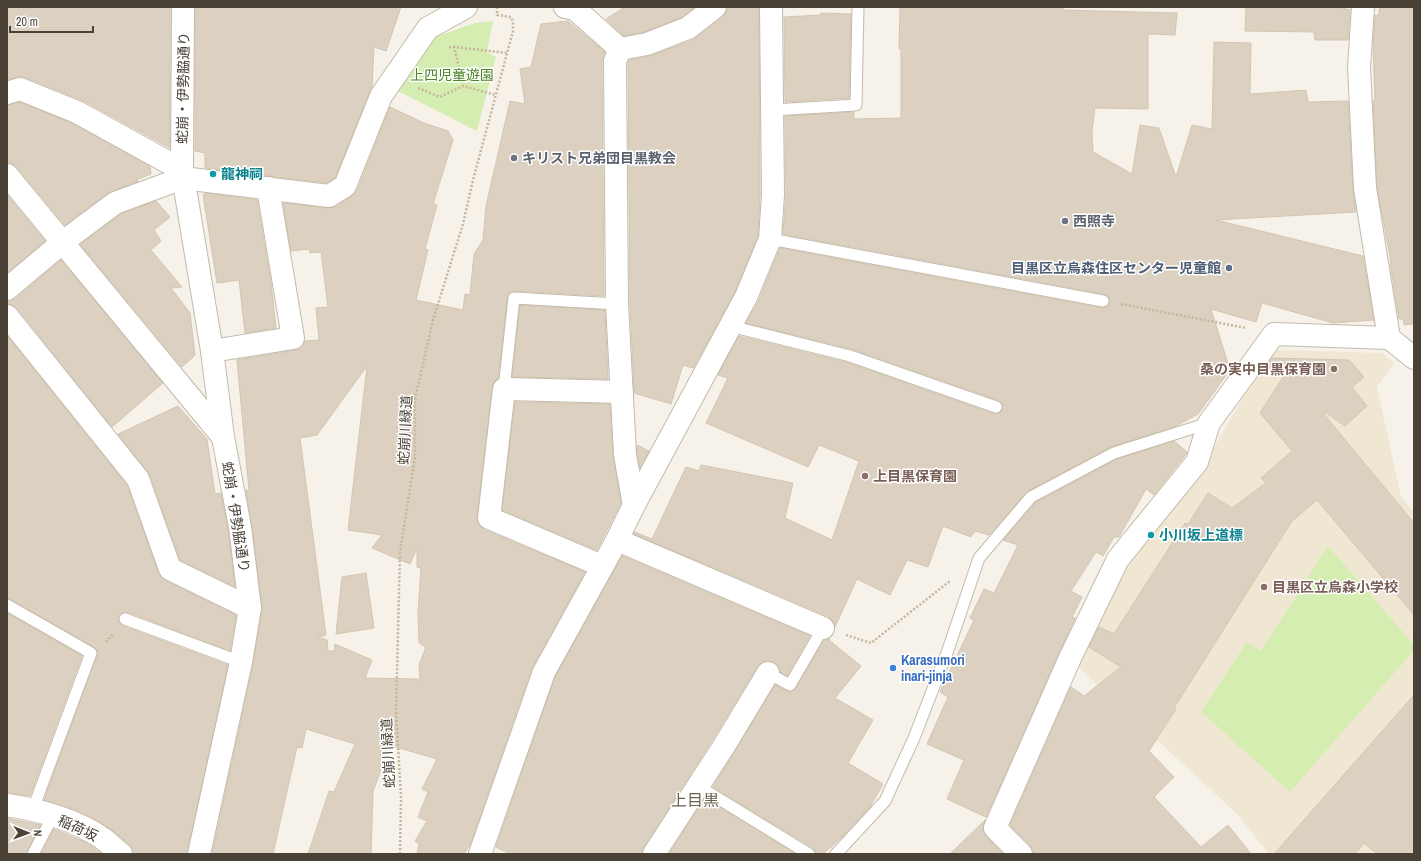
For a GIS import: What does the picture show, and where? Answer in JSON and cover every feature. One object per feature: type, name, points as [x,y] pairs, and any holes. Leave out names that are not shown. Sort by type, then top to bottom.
[{"type":"street","name":"蛇崩・伊勢脇通り","points":[[183,7],[183,174],[212,351],[223,437],[240,527],[250,608],[199,854]]},
{"type":"street","points":[[7,93],[20,89],[76,112],[183,174],[329,196],[345,186],[381,96],[428,28],[466,7]]},
{"type":"street","points":[[565,7],[575,9],[620,49]]},
{"type":"street","points":[[620,49],[647,44],[688,28],[715,7]]},
{"type":"street","points":[[480,854],[544,672],[617,540],[634,505],[746,297],[770,239],[773,195],[771,7]]},
{"type":"street","points":[[1363,7],[1359,68],[1365,188],[1389,338]]},
{"type":"street","points":[[620,49],[615,62],[617,304],[625,455],[634,505]]},
{"type":"street","points":[[7,290],[63,242],[115,203],[183,174]]},
{"type":"street","points":[[7,175],[223,437]]},
{"type":"street","points":[[212,351],[293,338],[268,188]]},
{"type":"street","points":[[7,316],[138,479],[170,568],[250,608]]},
{"type":"street","points":[[1021,854],[995,828],[1070,658],[1118,559],[1197,462],[1209,423],[1274,334],[1389,338],[1414,358]]},
{"type":"street","points":[[602,566],[489,518],[504,389],[622,392]]},
{"type":"street","points":[[617,540],[823,628]]},
{"type":"street","points":[[654,854],[724,746],[768,673]]},
{"type":"street","name":"稲荷坂","points":[[7,805],[43,812],[71,822],[101,838],[121,854]]},
{"type":"lane","points":[[773,110],[856,105],[858,7]]},
{"type":"lane","points":[[770,239],[1102,301]]},
{"type":"lane","points":[[504,389],[514,298],[617,304]]},
{"type":"lane","points":[[730,326],[850,356],[996,407]]},
{"type":"lane","points":[[836,854],[885,801],[917,731],[948,650],[980,558],[1030,497],[1114,453],[1209,423]]},
{"type":"lane","points":[[7,605],[91,653],[43,812],[33,854]]},
{"type":"lane","points":[[125,620],[240,662]]},
{"type":"lane","points":[[768,673],[790,685],[823,628]]},
{"type":"lane","points":[[698,786],[809,854]]},
{"type":"path","name":"蛇崩川緑道","points":[[400,854],[401,797],[396,712],[400,560],[415,457],[415,399],[433,320],[464,224],[473,180],[513,31],[513,22],[511,17],[497,15],[497,7]]},
{"type":"path","points":[[454,47],[463,86]]},
{"type":"path","points":[[446,48],[454,47],[507,53]]},
{"type":"path","points":[[416,87],[440,97],[463,86],[496,95]]},
{"type":"path","points":[[1102,301],[1274,334]]},
{"type":"path","points":[[823,628],[872,644],[955,576]]},
{"type":"shaded area","name":"目黒区立烏森小学校","points":[[1274,350],[1382,353],[1394,363],[1377,387],[1401,497],[1414,513],[1414,806],[1370,854],[1269,854],[1237,814],[1075,664],[1129,560],[1189,489],[1268,356]]},
{"type":"green space","name":"上四児童遊園","points":[[493,21],[487,52],[496,57],[477,131],[396,90],[432,38],[475,23]]},
{"type":"green space","points":[[1328,546],[1414,645],[1414,650],[1290,792],[1201,712],[1247,642],[1261,651]]},
{"type":"building","points":[[7,7],[170,7],[170,148],[82,100],[25,77],[16,77],[7,80]]},
{"type":"building","points":[[195,7],[401,7],[386,51],[374,47],[372,87],[335,178],[326,183],[205,168],[205,153],[195,151]]},
{"type":"building","points":[[625,7],[695,7],[682,17],[644,32],[624,36],[606,19]]},
{"type":"building","points":[[727,7],[759,7],[760,195],[758,236],[735,292],[693,368],[683,365],[671,404],[634,393],[630,304],[628,63],[629,60],[651,56],[693,40],[723,17]]},
{"type":"building","points":[[900,7],[1063,7],[1063,10],[1177,13],[1175,35],[1148,34],[1148,109],[1095,108],[1092,131],[1093,152],[1132,174],[1140,125],[1159,128],[1176,177],[1192,125],[1212,129],[1214,42],[1251,43],[1250,94],[1306,90],[1308,102],[1348,101],[1353,189],[1356,212],[1216,220],[1363,256],[1374,320],[1333,323],[1262,303],[1256,322],[1211,309],[1230,370],[1198,414],[1176,426],[1111,447],[1028,491],[989,535],[975,531],[971,537],[943,526],[928,567],[907,560],[890,595],[857,579],[835,627],[833,621],[828,616],[634,534],[635,532],[652,539],[686,467],[699,471],[701,465],[793,483],[785,518],[832,540],[859,461],[819,445],[808,467],[706,423],[728,378],[718,375],[739,336],[848,363],[994,414],[1000,413],[1003,406],[998,400],[852,349],[746,323],[758,302],[780,248],[1102,308],[1108,306],[1110,302],[1108,296],[1104,294],[783,234],[786,195],[785,116],[854,112],[854,119],[901,118],[901,49],[899,49]]},
{"type":"building","points":[[1246,7],[1338,7],[1350,10],[1348,40],[1315,40],[1314,32],[1245,31]]},
{"type":"building","points":[[1380,7],[1414,7],[1414,324],[1404,325],[1403,319],[1399,319],[1391,262],[1377,187],[1373,101],[1375,101],[1373,43],[1375,15],[1378,16]]},
{"type":"building","points":[[821,13],[851,14],[849,98],[785,102],[784,17],[821,15]]},
{"type":"building","points":[[568,21],[605,52],[602,61],[604,296],[514,291],[508,294],[498,378],[494,382],[492,388],[477,517],[478,524],[484,530],[585,572],[532,668],[470,845],[464,854],[417,854],[419,844],[415,841],[427,821],[418,817],[428,792],[422,789],[437,759],[382,743],[380,773],[373,791],[371,854],[308,854],[329,791],[334,792],[355,744],[306,729],[302,748],[297,747],[273,854],[212,854],[253,665],[262,610],[252,525],[246,490],[249,490],[237,360],[295,350],[301,347],[305,341],[319,340],[316,308],[328,307],[321,252],[310,253],[309,249],[291,251],[283,203],[328,208],[336,207],[352,196],[357,191],[390,107],[424,123],[448,131],[453,140],[433,204],[437,205],[425,249],[428,250],[416,300],[463,310],[465,294],[470,295],[474,254],[483,240],[486,206],[510,101],[525,104],[520,69],[531,67],[541,24]],"holes":[[[367,366],[348,530],[382,535],[372,548],[410,564],[417,548],[417,567],[421,568],[418,613],[419,643],[426,647],[419,665],[420,681],[417,679],[365,678],[372,660],[335,644],[334,651],[328,651],[327,640],[318,637],[326,635],[300,438],[317,435]]]},
{"type":"building","points":[[19,102],[72,123],[150,166],[151,174],[108,193],[65,225],[17,167],[12,163],[7,163],[7,105]]},
{"type":"building","points":[[205,193],[257,200],[271,283],[276,328],[245,333],[239,280],[217,283],[203,195]]},
{"type":"building","points":[[7,195],[45,241],[7,273]]},
{"type":"building","points":[[156,201],[170,217],[154,230],[161,241],[151,250],[182,287],[171,288],[190,313],[195,355],[182,367],[80,244],[121,214]]},
{"type":"building","points":[[61,260],[163,383],[112,427],[17,308],[7,304],[7,301],[15,299]]},
{"type":"building","points":[[520,305],[605,310],[608,379],[512,377]]},
{"type":"building","points":[[7,336],[93,443],[93,446],[95,445],[127,485],[159,574],[165,580],[236,615],[230,651],[127,612],[121,613],[118,617],[119,623],[123,626],[228,665],[187,854],[133,854],[133,849],[129,844],[98,821],[73,809],[44,800],[98,653],[94,647],[7,598]]},
{"type":"building","points":[[1272,358],[1349,360],[1364,377],[1352,387],[1367,406],[1345,426],[1325,412],[1323,413],[1414,523],[1414,615],[1317,500],[1292,521],[1174,708],[1176,709],[1149,751],[1174,777],[1154,797],[1201,847],[1228,825],[1251,854],[1033,854],[1033,850],[1030,845],[1010,825],[1071,687],[1084,696],[1121,667],[1089,647],[1099,627],[1114,634],[1185,523],[1188,524],[1208,493],[1232,508],[1266,483],[1261,478],[1292,451],[1260,413],[1283,377],[1266,366]]},
{"type":"building","points":[[515,402],[610,404],[613,457],[621,503],[597,550],[502,510]]},
{"type":"building","points":[[178,406],[207,439],[215,494],[221,493],[228,529],[235,587],[180,560],[150,475],[118,434]]},
{"type":"building","points":[[1174,441],[1187,453],[1154,495],[1146,489],[1119,537],[1114,537],[1103,556],[1096,552],[1071,591],[1082,597],[1072,617],[1075,618],[986,817],[947,799],[964,760],[927,744],[948,697],[940,692],[974,620],[970,618],[984,589],[994,593],[1018,545],[1003,540],[1035,503],[1117,459]]},
{"type":"building","points":[[637,445],[649,451],[640,468],[637,454]]},
{"type":"building","points":[[622,556],[810,636],[787,676],[780,672],[779,667],[774,662],[762,662],[757,667],[644,847],[642,854],[510,854],[496,847],[555,677]]},
{"type":"building","points":[[366,573],[374,628],[336,634],[342,577]]},
{"type":"building","points":[[7,613],[82,656],[30,796],[7,793]]},
{"type":"building","points":[[830,638],[829,640],[861,666],[835,698],[873,720],[848,763],[883,784],[870,807],[842,837],[823,854],[816,854],[813,848],[713,787],[775,685],[787,691],[794,691],[824,640]]},
{"type":"building","points":[[1414,695],[1414,854],[1377,854],[1364,843],[1355,854],[1274,854]]},
{"type":"building","points":[[705,798],[796,854],[669,854]]},
{"type":"building","points":[[7,818],[41,825],[26,854],[7,854]]},
{"type":"building","points":[[985,820],[983,830],[986,836],[1003,854],[950,854]]},
{"type":"building","points":[[54,829],[85,842],[102,854],[41,854]]},
{"type":"place","name":"キリスト兄弟団目黒教会","points":[[514,158]]},
{"type":"place","name":"龍神祠","points":[[213,174]]},
{"type":"place","name":"西照寺","points":[[1065,221]]},
{"type":"place","name":"目黒区立烏森住区センター児童館","points":[[1229,268]]},
{"type":"place","name":"桑の実中目黒保育園","points":[[1334,369]]},
{"type":"place","name":"上目黒保育園","points":[[865,476]]},
{"type":"place","name":"小川坂上道標","points":[[1151,535]]},
{"type":"place","name":"目黒区立烏森小学校","points":[[1264,587]]},
{"type":"place","name":"Karasumori inari-jinja","points":[[893,668]]},
{"type":"district","name":"上目黒","points":[[695,800]]}]
